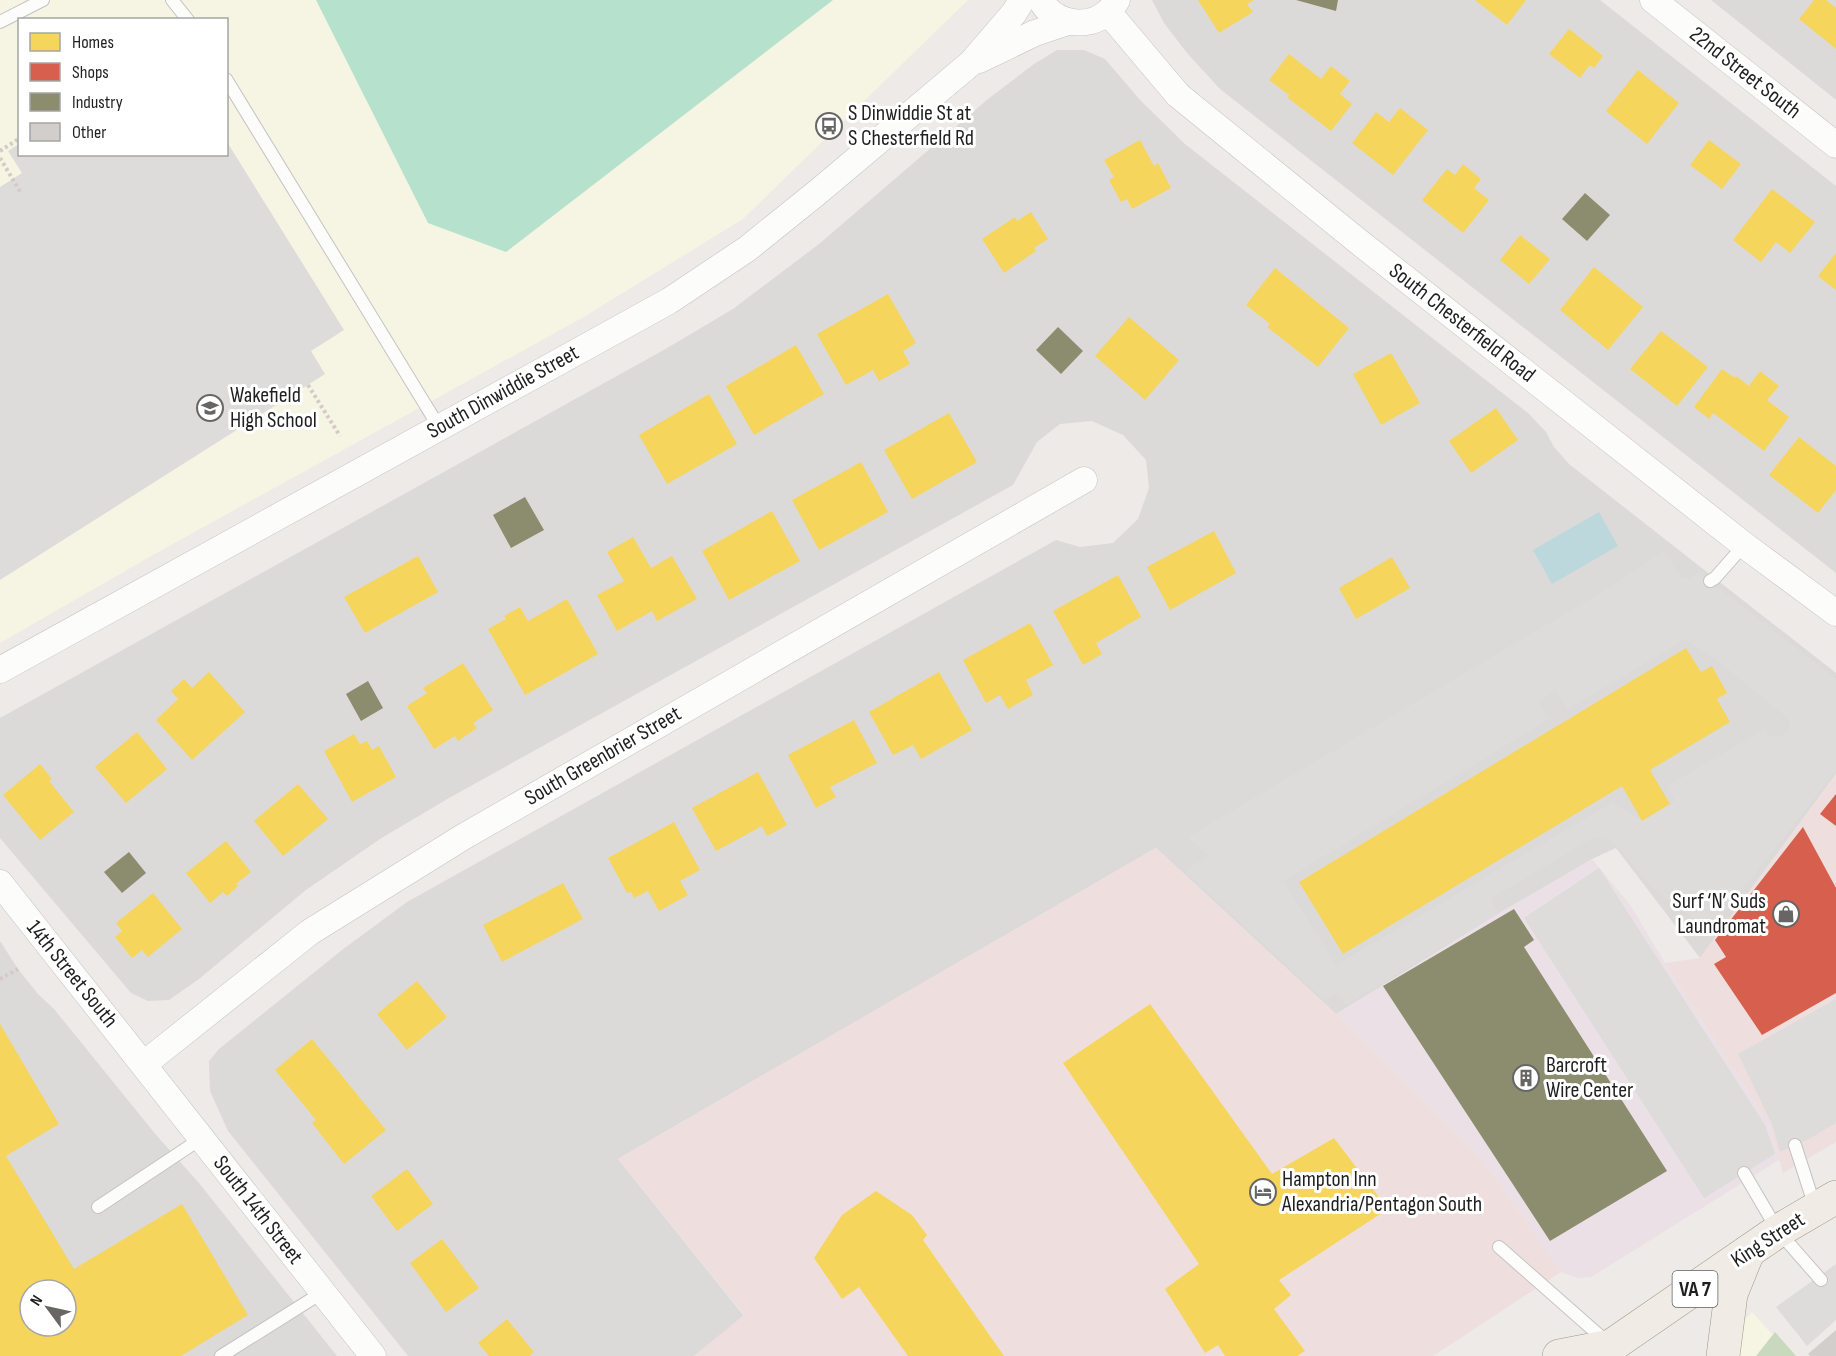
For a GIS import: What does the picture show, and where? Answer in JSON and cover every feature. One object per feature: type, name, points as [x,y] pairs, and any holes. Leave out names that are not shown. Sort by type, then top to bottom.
[{"type":"main road","name":"King Street","points":[[1606,1351],[1748,1252],[1826,1203]]},
{"type":"main road","points":[[1723,1356],[1731,1294],[1748,1252]]},
{"type":"main road","name":"VA 7","points":[[1559,1356],[1606,1351]]},
{"type":"street","name":"South Dinwiddie Street","points":[[0,669],[669,301],[747,249],[970,63],[1014,13],[1022,0]]},
{"type":"street","points":[[1041,0],[1054,15],[1068,22]]},
{"type":"street","name":"22nd Street South","points":[[1653,0],[1836,145]]},
{"type":"street","name":"South Dinwiddie Street","points":[[970,63],[1035,33],[1068,22],[1082,23],[1096,20],[1113,6]]},
{"type":"street","name":"South Chesterfield Road","points":[[1113,6],[1178,95],[1359,242],[1744,545],[1836,613]]},
{"type":"street","name":"South Greenbrier Street","points":[[144,1064],[310,932],[463,837],[1084,480]]},
{"type":"street","name":"14th Street South","points":[[0,883],[144,1064]]},
{"type":"street","name":"South 14th Street","points":[[144,1064],[373,1356]]},
{"type":"lane","points":[[0,22],[43,0]]},
{"type":"lane","points":[[172,0],[186,18]]},
{"type":"lane","points":[[228,82],[439,427]]},
{"type":"lane","points":[[1710,582],[1744,545]]},
{"type":"lane","points":[[98,1207],[202,1138]]},
{"type":"lane","points":[[1795,1145],[1826,1203]]},
{"type":"lane","points":[[1744,1173],[1778,1232],[1821,1280]]},
{"type":"lane","points":[[1499,1247],[1606,1351]]},
{"type":"lane","points":[[221,1356],[323,1292]]},
{"type":"path","points":[[0,150],[18,139]]},
{"type":"path","points":[[0,158],[21,193]]},
{"type":"path","points":[[308,385],[340,436]]},
{"type":"path","points":[[0,980],[18,969]]},
{"type":"shaded area","name":"Wakefield High School","points":[[0,0],[968,0],[743,219],[582,318],[153,555],[0,643]]},
{"type":"shaded area","points":[[1152,0],[1600,0],[1836,186],[1836,573],[1220,89],[1187,53],[1164,23]]},
{"type":"shaded area","points":[[1711,0],[1836,0],[1836,99],[1835,99]]},
{"type":"shaded area","points":[[1057,50],[1084,50],[1105,59],[1141,101],[1185,144],[1528,413],[1546,432],[1554,447],[1569,464],[1836,673],[1836,774],[1700,958],[1616,848],[1592,859],[1336,1014],[1156,848],[618,1159],[744,1316],[694,1356],[408,1356],[228,1131],[210,1091],[209,1061],[219,1049],[342,950],[407,902],[1056,540],[1080,547],[1113,543],[1138,519],[1149,488],[1146,460],[1123,435],[1092,421],[1060,424],[1037,442],[1013,485],[449,798],[380,839],[306,890],[199,979],[169,1000],[148,1001],[131,993],[0,838],[0,718],[662,351],[733,309],[819,244],[988,99],[1034,64]]},
{"type":"shaded area","points":[[228,144],[344,330],[311,351],[325,374],[0,580],[0,187],[22,173],[8,151],[18,145],[18,156],[228,156]]},
{"type":"shaded area","points":[[1664,551],[1681,577],[1691,579],[1698,572],[1836,679],[1836,771],[1710,930],[1650,886],[1613,841],[1594,837],[1490,899],[1499,913],[1345,1005],[1337,993],[1324,1000],[1186,872],[1209,856],[1188,837],[1607,589]],"holes":[[[1685,639],[1717,660],[1783,714],[1790,721],[1788,731],[1781,737],[1772,737],[1765,729],[1667,786],[1675,801],[1642,820],[1612,803],[1336,965],[1283,881],[1549,719],[1538,701],[1556,690],[1568,709]]]},
{"type":"shaded area","points":[[1836,774],[1836,1142],[1783,1173],[1769,1123],[1665,963],[1700,958]]},
{"type":"shaded area","points":[[1156,848],[1336,1014],[1484,1162],[1561,1272],[1433,1356],[694,1356],[744,1315],[618,1159]]},
{"type":"shaded area","points":[[1592,859],[1630,905],[1769,1123],[1779,1160],[1591,1277],[1578,1278],[1561,1272],[1484,1162],[1336,1014],[1499,913]]},
{"type":"shaded area","points":[[1599,868],[1765,1125],[1775,1154],[1704,1198],[1524,918]]},
{"type":"shaded area","points":[[0,941],[38,994],[54,1009],[157,1136],[199,1183],[337,1356],[0,1356]]},
{"type":"shaded area","points":[[1836,999],[1836,1123],[1780,1152],[1772,1124],[1738,1054]]},
{"type":"shaded area","points":[[1836,1264],[1836,1320],[1807,1346],[1776,1307]]},
{"type":"shaded area","points":[[1752,1312],[1792,1356],[1711,1356]]},
{"type":"green space","points":[[316,0],[833,0],[506,252],[428,223]]},
{"type":"green space","points":[[1775,1332],[1796,1356],[1756,1356]]},
{"type":"water","points":[[1599,512],[1618,546],[1552,584],[1533,550]]},
{"type":"building: Homes","points":[[1198,0],[1254,0],[1247,4],[1253,12],[1219,33]]},
{"type":"building: Homes","points":[[1475,0],[1526,0],[1507,25]]},
{"type":"building: Homes","points":[[1814,0],[1826,0],[1836,8],[1836,49],[1799,19]]},
{"type":"building: Homes","points":[[1569,29],[1603,56],[1594,68],[1590,65],[1580,78],[1549,54]]},
{"type":"building: Homes","points":[[1289,54],[1321,79],[1331,66],[1350,81],[1340,94],[1352,104],[1331,131],[1288,98],[1289,95],[1269,80]]},
{"type":"building: Homes","points":[[1638,70],[1679,103],[1647,144],[1606,111]]},
{"type":"building: Homes","points":[[1400,108],[1428,130],[1393,175],[1352,143],[1376,112],[1389,122]]},
{"type":"building: Homes","points":[[1140,140],[1154,166],[1158,163],[1171,188],[1132,209],[1127,199],[1121,202],[1109,180],[1114,177],[1104,160]]},
{"type":"building: Homes","points":[[1709,140],[1741,164],[1722,189],[1690,165]]},
{"type":"building: Homes","points":[[1463,164],[1481,179],[1474,188],[1489,200],[1463,233],[1422,200],[1447,169],[1455,175]]},
{"type":"building: Homes","points":[[1772,189],[1815,222],[1790,253],[1776,242],[1761,262],[1733,240]]},
{"type":"building: Homes","points":[[1031,212],[1048,239],[1034,248],[1036,251],[1004,273],[982,239],[1015,217],[1017,221]]},
{"type":"building: Homes","points":[[1520,235],[1550,259],[1529,284],[1500,260]]},
{"type":"building: Homes","points":[[1836,253],[1836,290],[1818,276]]},
{"type":"building: Homes","points":[[1594,267],[1643,307],[1608,350],[1560,310]]},
{"type":"building: Homes","points":[[1275,268],[1349,328],[1318,367],[1267,327],[1270,324],[1246,305]]},
{"type":"building: Homes","points":[[888,294],[916,343],[903,351],[910,364],[879,381],[873,370],[846,385],[817,334]]},
{"type":"building: Homes","points":[[1129,317],[1179,360],[1145,400],[1095,356]]},
{"type":"building: Homes","points":[[1661,331],[1708,367],[1677,406],[1630,369]]},
{"type":"building: Homes","points":[[796,345],[824,394],[754,435],[726,386]]},
{"type":"building: Homes","points":[[1391,353],[1420,403],[1381,425],[1353,374]]},
{"type":"building: Homes","points":[[1722,369],[1749,386],[1760,371],[1779,386],[1767,400],[1789,417],[1764,451],[1713,413],[1709,419],[1694,407]]},
{"type":"building: Homes","points":[[709,394],[737,444],[667,484],[639,435]]},
{"type":"building: Homes","points":[[1496,408],[1518,440],[1471,473],[1449,441]]},
{"type":"building: Homes","points":[[949,413],[977,462],[912,499],[884,450]]},
{"type":"building: Homes","points":[[1799,437],[1836,466],[1836,490],[1818,513],[1769,475]]},
{"type":"building: Homes","points":[[861,462],[888,512],[819,550],[792,500]]},
{"type":"building: Homes","points":[[772,511],[800,561],[729,600],[702,551]]},
{"type":"building: Homes","points":[[1214,531],[1236,573],[1170,610],[1147,567]]},
{"type":"building: Homes","points":[[633,537],[651,568],[672,556],[697,599],[657,621],[652,611],[617,631],[597,595],[624,581],[607,552]]},
{"type":"building: Homes","points":[[418,556],[438,592],[365,633],[344,597]]},
{"type":"building: Homes","points":[[1392,557],[1410,588],[1356,619],[1339,588]]},
{"type":"building: Homes","points":[[1118,575],[1141,617],[1096,643],[1102,654],[1083,665],[1053,611]]},
{"type":"building: Homes","points":[[567,599],[598,654],[525,695],[488,629],[506,619],[504,616],[520,607],[528,621]]},
{"type":"building: Homes","points":[[1030,623],[1053,665],[1026,680],[1033,695],[1008,709],[1000,695],[986,703],[963,660]]},
{"type":"building: Homes","points":[[1686,648],[1701,672],[1712,666],[1727,693],[1717,699],[1730,722],[1650,770],[1670,804],[1642,821],[1622,786],[1343,954],[1299,882]]},
{"type":"building: Homes","points":[[463,663],[493,710],[473,723],[477,728],[458,741],[455,736],[434,749],[407,706],[427,693],[423,688]]},
{"type":"building: Homes","points":[[209,672],[245,712],[192,760],[156,720],[178,699],[171,691],[184,679],[192,688]]},
{"type":"building: Homes","points":[[939,672],[972,730],[921,759],[913,745],[893,755],[869,712]]},
{"type":"building: Homes","points":[[854,720],[877,763],[830,787],[836,797],[816,808],[788,755]]},
{"type":"building: Homes","points":[[137,732],[167,769],[126,803],[95,767]]},
{"type":"building: Homes","points":[[354,734],[360,744],[367,741],[372,750],[379,746],[396,777],[352,802],[324,751]]},
{"type":"building: Homes","points":[[40,764],[52,779],[49,781],[74,812],[40,840],[3,795]]},
{"type":"building: Homes","points":[[758,772],[787,825],[767,836],[762,826],[716,851],[692,808]]},
{"type":"building: Homes","points":[[298,784],[328,819],[283,856],[254,821]]},
{"type":"building: Homes","points":[[674,822],[700,870],[680,881],[688,895],[659,911],[648,891],[634,898],[631,892],[627,893],[608,858]]},
{"type":"building: Homes","points":[[226,841],[251,872],[236,884],[238,886],[227,896],[223,892],[210,903],[186,873]]},
{"type":"building: Homes","points":[[563,883],[583,919],[502,962],[483,925]]},
{"type":"building: Homes","points":[[153,893],[182,929],[148,957],[142,950],[132,958],[115,937],[122,931],[116,923]]},
{"type":"building: Homes","points":[[417,981],[447,1017],[407,1050],[377,1014]]},
{"type":"building: Homes","name":"Hampton Inn Alexandria/Pentagon South","points":[[1150,1004],[1272,1174],[1334,1138],[1388,1209],[1279,1280],[1291,1295],[1274,1309],[1305,1351],[1297,1356],[1225,1356],[1218,1345],[1205,1353],[1165,1289],[1199,1264],[1063,1063]]},
{"type":"building: Homes","points":[[0,1024],[59,1124],[6,1156],[74,1269],[182,1204],[248,1315],[181,1356],[0,1356]]},
{"type":"building: Homes","points":[[312,1039],[386,1130],[344,1164],[312,1123],[316,1120],[275,1070]]},
{"type":"building: Homes","points":[[407,1169],[433,1204],[397,1231],[371,1196]]},
{"type":"building: Homes","points":[[876,1191],[912,1215],[927,1235],[923,1240],[1004,1356],[908,1356],[859,1287],[842,1299],[814,1258],[842,1215]]},
{"type":"building: Homes","points":[[442,1239],[479,1288],[446,1312],[410,1263]]},
{"type":"building: Homes","points":[[507,1319],[534,1352],[529,1356],[489,1356],[478,1343]]},
{"type":"building: Shops","points":[[1836,794],[1836,826],[1820,814]]},
{"type":"building: Shops","name":"Surf ‘N’ Suds Laundromat","points":[[1803,827],[1836,888],[1836,993],[1762,1035],[1714,964],[1726,957],[1715,940]]},
{"type":"building: Industry","points":[[1296,0],[1338,0],[1336,11]]},
{"type":"building: Industry","points":[[1585,193],[1610,215],[1587,241],[1562,219]]},
{"type":"building: Industry","points":[[1058,327],[1083,351],[1061,374],[1036,350]]},
{"type":"building: Industry","points":[[525,497],[544,530],[511,548],[493,515]]},
{"type":"building: Industry","points":[[368,681],[383,708],[361,721],[346,694]]},
{"type":"building: Industry","points":[[129,852],[146,873],[122,893],[104,872]]},
{"type":"building: Industry","name":"Barcroft Wire Center","points":[[1514,909],[1534,940],[1524,947],[1667,1171],[1550,1241],[1383,986]]},
{"type":"building: Other","points":[[1836,1330],[1836,1356],[1810,1356],[1808,1354]]},
{"type":"place","name":"S Dinwiddie St at S Chesterfield Rd","points":[[829,126]]},
{"type":"place","name":"Wakefield High School","points":[[210,408]]},
{"type":"place","name":"Surf ‘N’ Suds Laundromat","points":[[1786,914]]},
{"type":"place","name":"Barcroft Wire Center","points":[[1526,1078]]},
{"type":"place","name":"Hampton Inn Alexandria/Pentagon South","points":[[1263,1192]]}]
